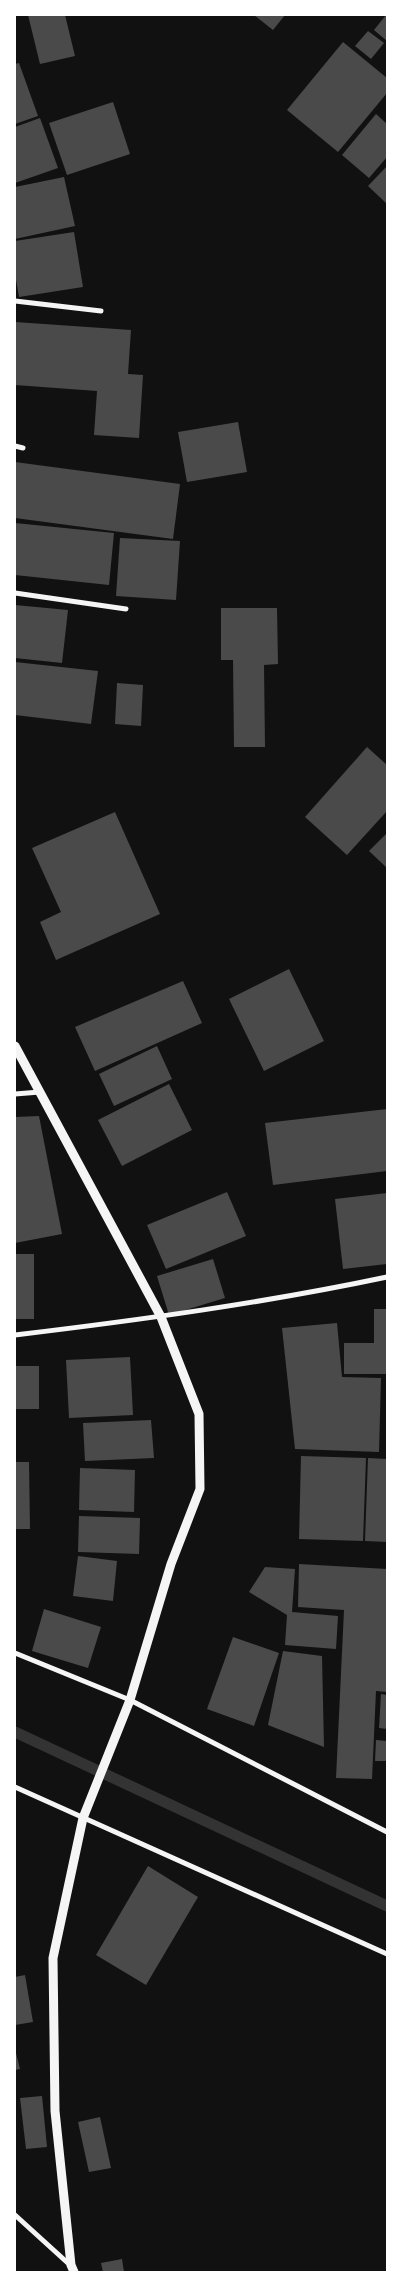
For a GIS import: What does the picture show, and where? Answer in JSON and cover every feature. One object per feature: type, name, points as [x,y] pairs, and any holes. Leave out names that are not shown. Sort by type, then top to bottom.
[{"type":"street","points":[[15,301],[102,311]]},
{"type":"street","points":[[15,446],[23,448]]},
{"type":"street","points":[[15,593],[126,609]]},
{"type":"street","points":[[15,1046],[161,1317],[199,1414],[200,1489],[171,1564],[130,1700],[83,1818],[54,1958],[55,2111],[72,2268]]},
{"type":"street","points":[[15,1094],[40,1092]]},
{"type":"street","points":[[15,1335],[161,1317],[302,1295],[387,1277]]},
{"type":"street","points":[[15,1653],[130,1700],[387,1832]]},
{"type":"street","points":[[15,1787],[387,1954]]},
{"type":"street","points":[[15,2215],[72,2268]]},
{"type":"building","points":[[28,15],[65,15],[75,56],[40,64]]},
{"type":"building","points":[[254,15],[285,15],[273,30]]},
{"type":"building","points":[[387,15],[387,41],[374,30]]},
{"type":"building","points":[[368,31],[384,43],[371,59],[355,46]]},
{"type":"building","points":[[343,42],[387,78],[387,93],[338,152],[287,110]]},
{"type":"building","points":[[19,63],[38,116],[15,124],[15,64]]},
{"type":"building","points":[[113,102],[130,154],[67,175],[49,123]]},
{"type":"building","points":[[376,114],[387,124],[387,157],[369,178],[342,155]]},
{"type":"building","points":[[40,118],[58,168],[15,183],[15,127]]},
{"type":"building","points":[[387,166],[387,204],[368,186]]},
{"type":"building","points":[[64,177],[75,226],[15,239],[15,187]]},
{"type":"building","points":[[74,232],[83,287],[19,297],[15,274],[15,241]]},
{"type":"building","points":[[15,322],[131,330],[128,374],[143,375],[139,438],[94,435],[97,391],[15,385]]},
{"type":"building","points":[[238,422],[247,472],[187,482],[178,432]]},
{"type":"building","points":[[15,462],[180,484],[173,539],[15,518]]},
{"type":"building","points":[[15,523],[114,533],[109,585],[15,575]]},
{"type":"building","points":[[120,538],[180,541],[176,600],[116,596]]},
{"type":"building","points":[[15,605],[68,610],[62,663],[15,658]]},
{"type":"building","points":[[221,608],[277,608],[278,664],[264,665],[265,747],[234,747],[233,660],[221,660]]},
{"type":"building","points":[[15,662],[98,671],[91,724],[15,715]]},
{"type":"building","points":[[117,683],[143,685],[141,726],[115,724]]},
{"type":"building","points":[[367,747],[387,765],[387,811],[347,855],[305,817]]},
{"type":"building","points":[[115,812],[160,914],[56,960],[40,922],[61,912],[32,848]]},
{"type":"building","points":[[387,833],[387,868],[369,851]]},
{"type":"building","points":[[289,969],[324,1041],[264,1071],[229,999]]},
{"type":"building","points":[[183,981],[202,1023],[95,1071],[75,1027]]},
{"type":"building","points":[[157,1046],[172,1079],[114,1106],[99,1074]]},
{"type":"building","points":[[169,1084],[192,1130],[122,1166],[98,1120]]},
{"type":"building","points":[[387,1109],[387,1171],[273,1185],[265,1123]]},
{"type":"building","points":[[39,1116],[62,1234],[15,1243],[15,1117]]},
{"type":"building","points":[[227,1192],[246,1236],[166,1269],[147,1225]]},
{"type":"building","points":[[387,1193],[387,1264],[343,1269],[335,1199]]},
{"type":"building","points":[[15,1254],[34,1254],[34,1319],[15,1319]]},
{"type":"building","points":[[213,1259],[225,1298],[169,1315],[157,1276]]},
{"type":"building","points":[[374,1309],[387,1309],[387,1374],[344,1374],[344,1343],[374,1343]]},
{"type":"building","points":[[337,1323],[342,1377],[381,1378],[379,1452],[295,1449],[282,1328]]},
{"type":"building","points":[[130,1357],[133,1415],[69,1418],[66,1360]]},
{"type":"building","points":[[15,1366],[39,1366],[39,1409],[15,1409]]},
{"type":"building","points":[[151,1420],[154,1458],[85,1461],[83,1423]]},
{"type":"building","points":[[301,1456],[366,1458],[363,1541],[299,1539]]},
{"type":"building","points":[[368,1458],[387,1459],[387,1542],[365,1541]]},
{"type":"building","points":[[15,1462],[29,1462],[30,1529],[15,1529]]},
{"type":"building","points":[[80,1468],[135,1470],[134,1512],[79,1510]]},
{"type":"building","points":[[79,1516],[140,1518],[139,1554],[78,1552]]},
{"type":"building","points":[[78,1556],[117,1561],[113,1601],[73,1596]]},
{"type":"building","points":[[299,1564],[387,1569],[387,1692],[376,1691],[372,1779],[336,1778],[344,1610],[298,1607]]},
{"type":"building","points":[[265,1567],[295,1569],[292,1612],[338,1616],[336,1649],[285,1645],[287,1615],[249,1592]]},
{"type":"building","points":[[44,1609],[101,1627],[88,1668],[32,1651]]},
{"type":"building","points":[[233,1637],[279,1653],[254,1726],[207,1709]]},
{"type":"building","points":[[283,1651],[322,1656],[324,1747],[268,1725]]},
{"type":"building","points":[[381,1694],[387,1695],[387,1729],[379,1728]]},
{"type":"building","points":[[376,1740],[387,1741],[387,1761],[375,1761]]},
{"type":"building","points":[[148,1866],[198,1897],[146,1985],[96,1955]]},
{"type":"building","points":[[25,1975],[33,2022],[15,2025],[15,1977]]},
{"type":"building","points":[[15,2049],[20,2069],[15,2070]]},
{"type":"building","points":[[42,2096],[47,2147],[26,2149],[20,2098]]},
{"type":"building","points":[[100,2117],[111,2168],[89,2172],[78,2122]]},
{"type":"building","points":[[122,2259],[124,2272],[103,2272],[101,2263]]},
{"type":"waterway","points":[[15,1732],[387,1906]]}]
